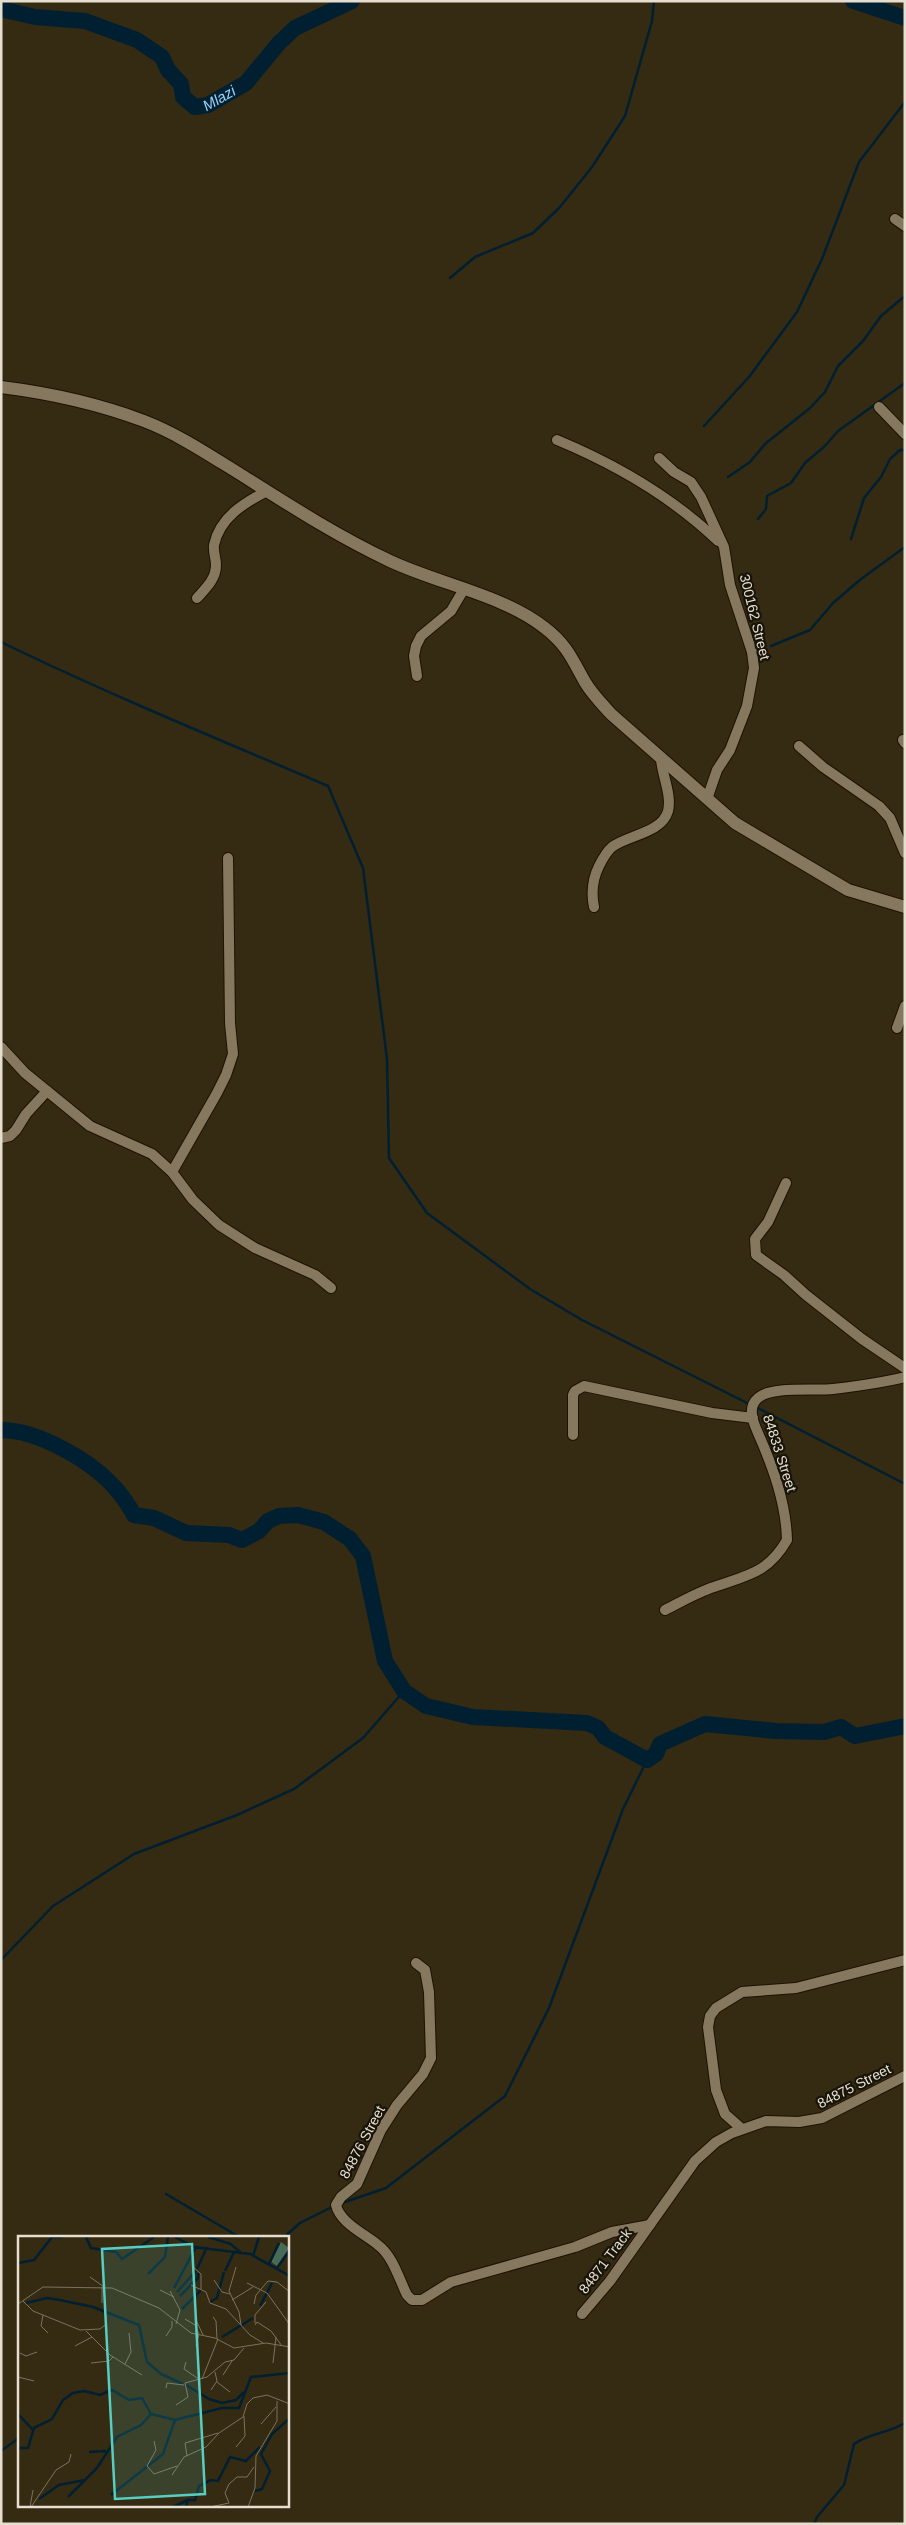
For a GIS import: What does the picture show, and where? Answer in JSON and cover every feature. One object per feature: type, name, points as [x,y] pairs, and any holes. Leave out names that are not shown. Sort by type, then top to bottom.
[{"type":"street","points":[[895,219],[905,226]]},
{"type":"street","points":[[2,386],[80,402],[145,421],[196,446],[360,547],[392,562],[464,589],[527,616],[559,639],[572,654],[597,698],[735,824],[848,890],[905,907]]},
{"type":"street","points":[[879,407],[905,434]]},
{"type":"street","points":[[557,440],[625,471],[697,521],[724,547]]},
{"type":"street","name":"300162 Street","points":[[659,458],[696,487],[724,547],[730,585],[752,652],[754,668],[747,706],[707,799]]},
{"type":"street","points":[[196,598],[213,577],[216,564],[214,543],[231,514],[267,491]]},
{"type":"street","points":[[417,676],[414,656],[421,636],[451,611],[464,589]]},
{"type":"street","points":[[799,746],[823,767],[879,806],[890,818],[905,853]]},
{"type":"street","points":[[594,907],[592,886],[594,876],[610,849],[628,838],[656,827],[664,820],[668,811],[669,800],[661,758]]},
{"type":"street","points":[[172,1172],[223,1081],[233,1054],[230,1023],[228,858]]},
{"type":"street","points":[[897,1028],[905,1006]]},
{"type":"street","points":[[1,1047],[25,1073],[90,1126],[152,1154],[172,1172],[193,1200],[219,1225],[255,1248],[316,1275],[331,1288]]},
{"type":"street","points":[[1,1138],[10,1136],[16,1130],[26,1114],[47,1090]]},
{"type":"street","points":[[786,1184],[768,1222],[755,1239],[756,1254],[862,1339],[905,1368]]},
{"type":"street","name":"84833 Street","points":[[665,1610],[713,1587],[753,1575],[772,1560],[787,1540],[777,1482],[753,1418],[752,1405],[762,1394],[776,1391],[849,1387],[905,1377]]},
{"type":"street","points":[[573,1435],[571,1417],[573,1395],[575,1391],[584,1386],[720,1414],[753,1418]]},
{"type":"street","points":[[742,2129],[725,2114],[716,2090],[708,2028],[710,2016],[716,2008],[742,1992],[796,1988],[905,1960]]},
{"type":"street","name":"84876 Street","points":[[416,1963],[425,1970],[429,1992],[430,2058],[423,2074],[397,2105],[381,2130],[357,2184],[341,2197],[336,2205],[337,2210],[347,2222],[380,2246],[388,2256],[407,2296],[412,2300],[422,2300],[451,2282],[575,2247],[612,2232],[650,2225]]},
{"type":"street","name":"84875 Street","points":[[650,2225],[695,2161],[716,2142],[742,2129],[766,2121],[799,2122],[817,2119],[905,2076]]},
{"type":"street","name":"84871 Track","points":[[582,2314],[610,2281],[650,2225]]},
{"type":"waterway","name":"Mlazi","points":[[1,9],[35,17],[85,21],[137,40],[162,57],[168,70],[181,84],[183,97],[195,107],[208,105],[246,83],[279,43],[295,28],[352,1]]},
{"type":"waterway","points":[[450,278],[475,257],[533,233],[560,207],[592,167],[625,116],[652,21],[654,1]]},
{"type":"waterway","name":"Mlazi","points":[[853,1],[905,18]]},
{"type":"waterway","points":[[704,426],[749,377],[797,312],[822,259],[859,162],[905,102]]},
{"type":"waterway","points":[[728,477],[750,462],[765,444],[810,408],[825,392],[838,366],[863,341],[881,316],[905,296]]},
{"type":"waterway","points":[[758,519],[766,509],[767,496],[791,483],[805,463],[825,446],[838,431],[905,383]]},
{"type":"waterway","points":[[851,539],[864,498],[881,477],[890,459],[900,450],[905,450]]},
{"type":"waterway","points":[[771,646],[810,630],[833,603],[861,579],[905,547]]},
{"type":"waterway","points":[[1,642],[122,698],[328,786],[363,868],[387,1059],[389,1158],[427,1213],[530,1289],[582,1320],[749,1404]]},
{"type":"waterway","points":[[754,1406],[905,1484]]},
{"type":"waterway","points":[[1,1430],[31,1435],[63,1449],[106,1478],[121,1495],[134,1515],[154,1518],[186,1533],[229,1535],[242,1540],[259,1531],[268,1521],[279,1516],[298,1515],[324,1522],[350,1539],[363,1556],[385,1661],[404,1691],[426,1706],[473,1717],[587,1723],[598,1728],[605,1737],[647,1760],[656,1754],[660,1744],[705,1724],[776,1731],[824,1732],[841,1727],[855,1736],[905,1726]]},
{"type":"waterway","points":[[1,1960],[53,1906],[134,1854],[237,1815],[294,1789],[363,1738],[404,1691]]},
{"type":"waterway","points":[[342,2203],[386,2188],[505,2096],[549,2008],[623,1809],[647,1760]]},
{"type":"waterway","points":[[166,2194],[238,2236]]},
{"type":"waterway","points":[[285,2236],[300,2223],[334,2206]]},
{"type":"waterway","points":[[814,2524],[817,2517],[844,2485],[854,2444],[866,2437],[905,2423]]},
{"type":"waterway","points":[[1,2451],[18,2439]]}]
